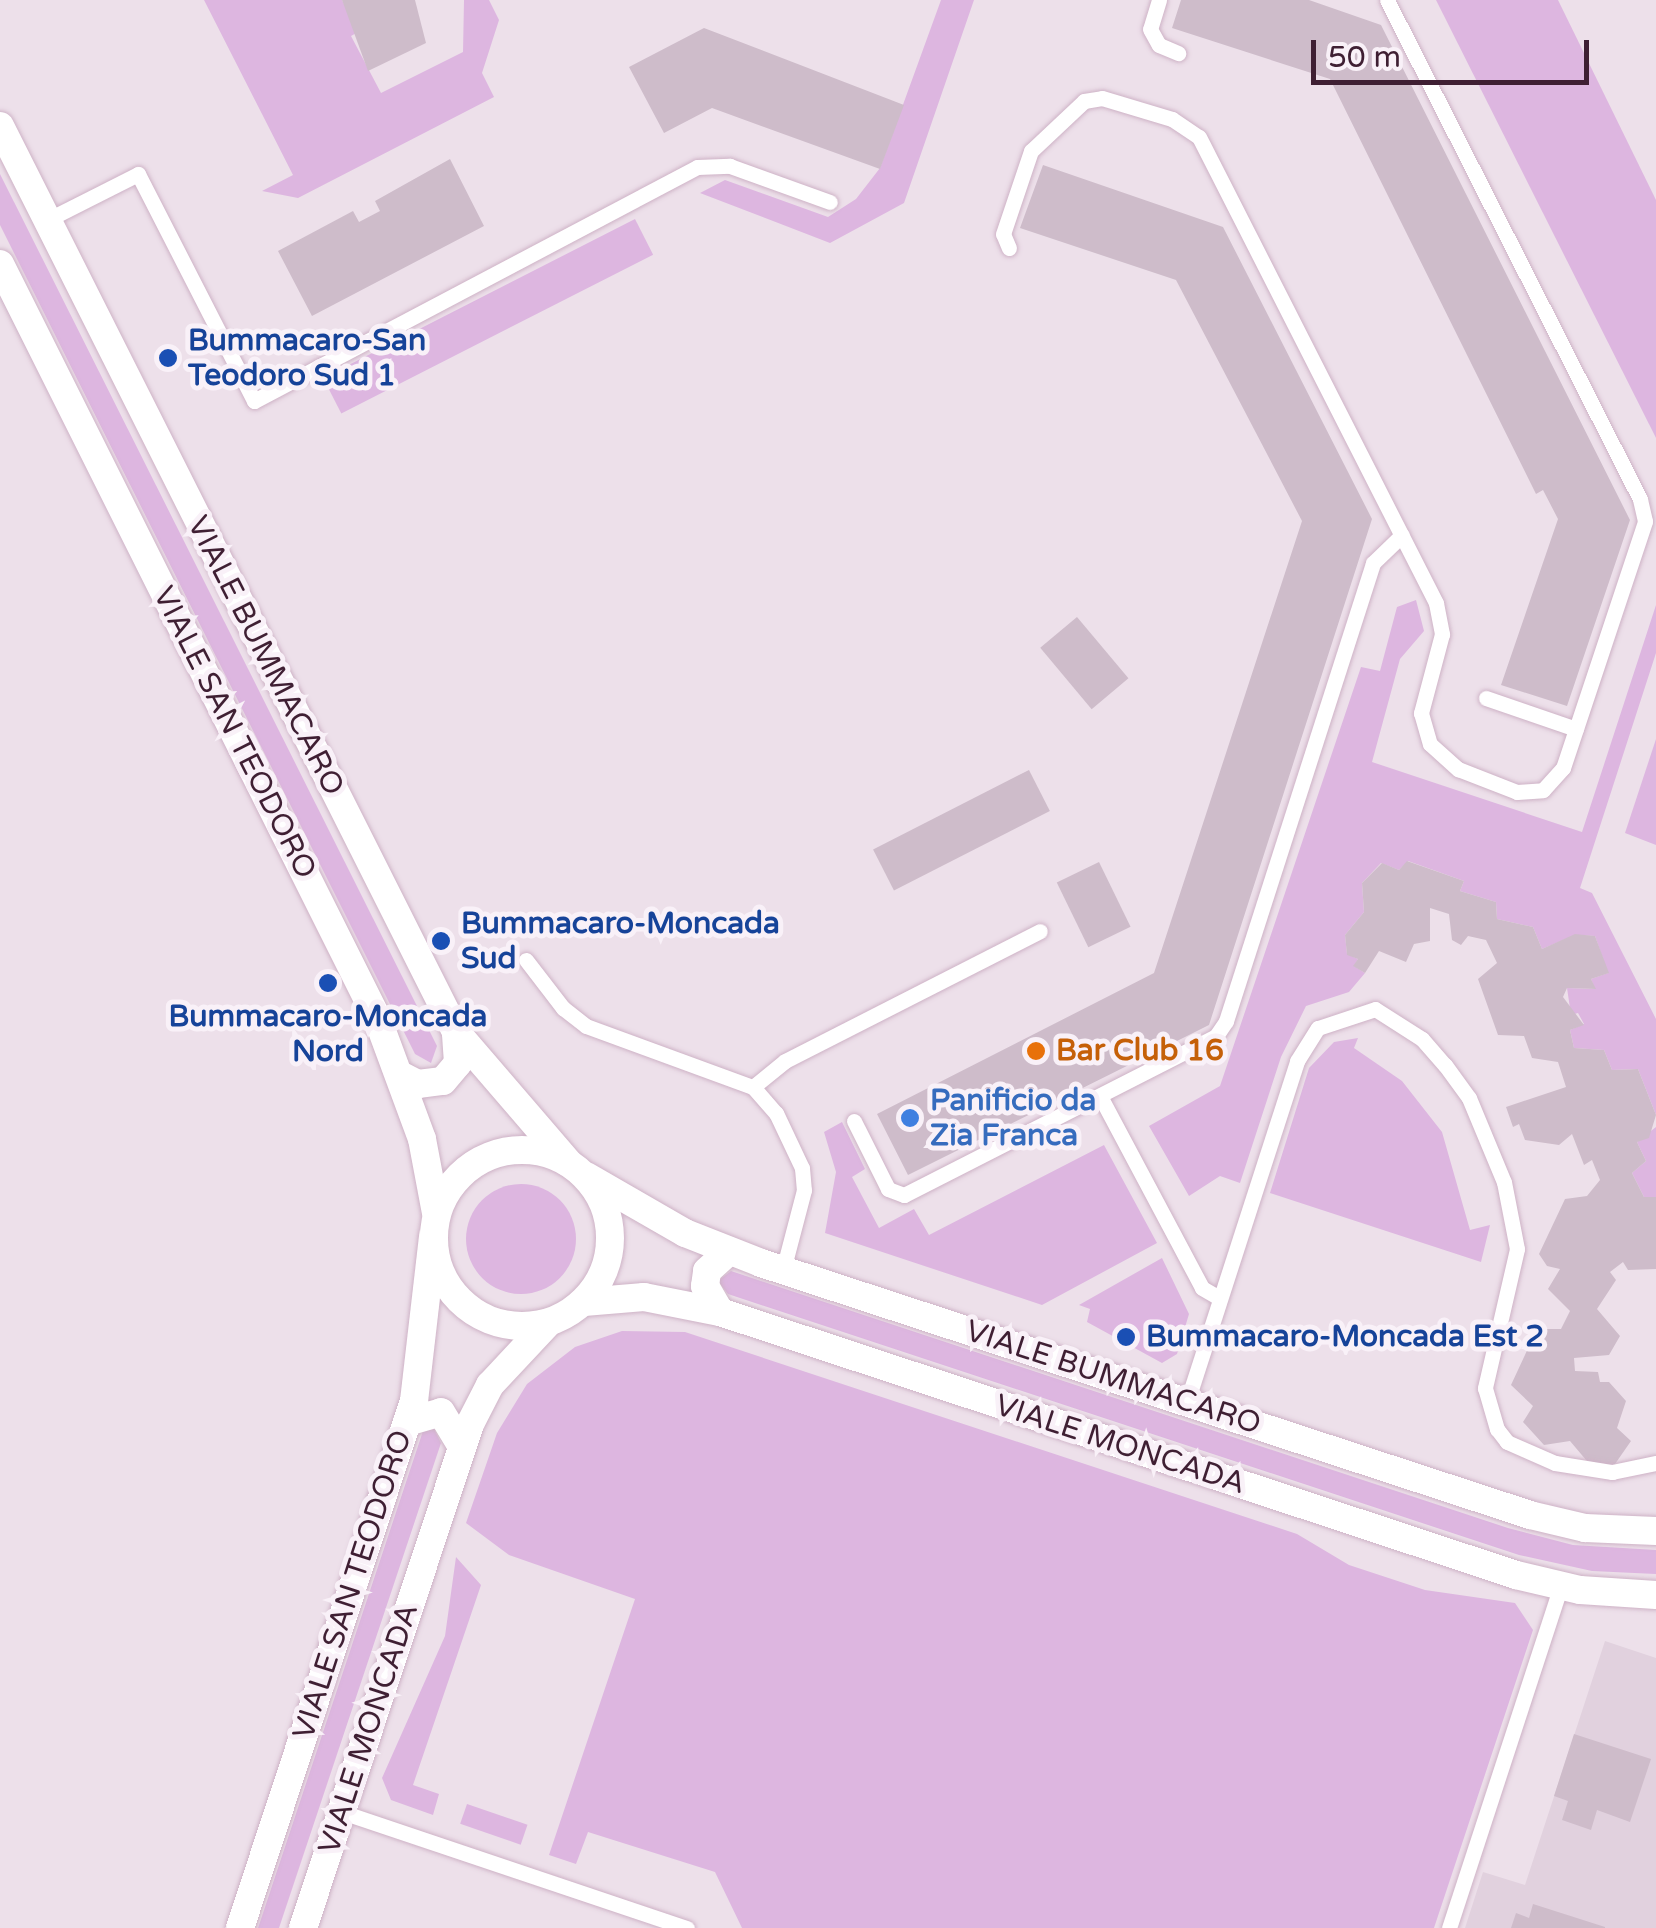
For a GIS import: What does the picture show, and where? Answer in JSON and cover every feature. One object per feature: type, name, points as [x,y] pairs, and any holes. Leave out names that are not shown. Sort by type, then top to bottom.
[{"type":"main road","name":"VIALE BUMMACARO","points":[[0,126],[456,1032],[577,1169],[729,1251],[783,1270],[1530,1515],[1584,1528],[1656,1531]]},
{"type":"main road","name":"VIALE SAN TEODORO","points":[[0,264],[402,1076],[435,1224],[424,1340],[407,1422],[240,1928]]},
{"type":"main road","points":[[402,1076],[418,1084],[442,1082],[458,1062],[456,1032]]},
{"type":"main road","points":[[524,1149],[577,1169],[608,1216],[611,1239],[603,1273],[584,1302],[548,1323],[500,1324],[460,1301],[436,1260],[435,1224],[460,1174],[490,1155],[524,1149]]},
{"type":"main road","points":[[720,1312],[704,1286],[713,1262],[729,1251]]},
{"type":"main road","name":"VIALE MONCADA","points":[[584,1302],[644,1297],[720,1312],[1561,1586],[1656,1595]]},
{"type":"main road","name":"VIALE MONCADA","points":[[303,1928],[462,1447],[490,1385],[548,1323]]},
{"type":"main road","points":[[407,1422],[441,1412],[462,1447]]},
{"type":"lane","points":[[1159,0],[1150,30],[1159,46],[1178,53]]},
{"type":"lane","points":[[1010,248],[1003,234],[1031,151],[1075,107],[1102,98],[1186,126],[1210,152],[1441,620],[1420,713],[1430,744],[1458,769],[1531,792],[1554,780],[1576,729],[1642,539],[1640,498],[1387,0]]},
{"type":"lane","points":[[47,220],[138,174],[254,401],[698,167],[730,166],[830,202]]},
{"type":"lane","points":[[854,1121],[898,1196],[1208,1041],[1226,1021],[1367,580],[1380,552],[1402,535]]},
{"type":"lane","points":[[1486,698],[1576,729]]},
{"type":"lane","points":[[753,1087],[785,1061],[1040,930]]},
{"type":"lane","points":[[526,960],[563,1008],[586,1026],[753,1087],[776,1114],[802,1168],[804,1190],[783,1270]]},
{"type":"lane","points":[[1186,1402],[1306,1042],[1334,1018],[1375,1009],[1422,1039],[1445,1065],[1469,1098],[1504,1182],[1516,1249],[1485,1388],[1497,1430],[1520,1449],[1555,1463],[1612,1472],[1656,1464]]},
{"type":"lane","points":[[1100,1096],[1202,1288],[1219,1298]]},
{"type":"lane","points":[[1450,1928],[1561,1586]]},
{"type":"lane","points":[[342,1812],[687,1928]]},
{"type":"shaded area","points":[[204,0],[342,0],[358,32],[351,36],[381,93],[463,52],[464,0],[489,0],[499,20],[482,73],[494,97],[298,198],[262,191],[293,175]]},
{"type":"shaded area","points":[[941,0],[974,0],[904,203],[830,243],[700,193],[725,180],[828,217],[856,199],[880,168]]},
{"type":"shaded area","points":[[1436,0],[1558,0],[1656,200],[1656,438]]},
{"type":"shaded area","points":[[0,174],[437,1046],[431,1063],[415,1054],[0,225]]},
{"type":"shaded area","points":[[635,219],[653,255],[341,414],[323,378]]},
{"type":"shaded area","points":[[1416,600],[1424,631],[1400,659],[1372,762],[1582,832],[1656,605],[1656,653],[1580,888],[1592,893],[1656,1019],[1656,1115],[1638,1069],[1612,1070],[1604,1050],[1574,1048],[1570,1030],[1584,1024],[1578,1013],[1571,1015],[1567,988],[1595,989],[1591,979],[1608,973],[1595,936],[1575,935],[1542,949],[1533,927],[1497,919],[1496,902],[1460,891],[1464,881],[1408,861],[1399,870],[1381,863],[1362,883],[1364,912],[1345,935],[1347,954],[1358,959],[1354,966],[1365,973],[1349,992],[1306,1006],[1281,1057],[1240,1183],[1220,1176],[1189,1196],[1149,1126],[1220,1086],[1361,667],[1380,671],[1397,607]]},
{"type":"shaded area","points":[[1656,739],[1656,845],[1625,833]]},
{"type":"shaded area","points":[[1358,1038],[1354,1048],[1402,1081],[1442,1132],[1470,1230],[1490,1225],[1481,1262],[1270,1193],[1309,1068],[1334,1042]]},
{"type":"shaded area","points":[[842,1122],[865,1169],[852,1177],[879,1228],[914,1209],[929,1235],[1104,1145],[1157,1243],[1042,1305],[825,1233],[836,1172],[824,1132]]},
{"type":"shaded area","points":[[1656,1127],[1656,1197],[1644,1197],[1632,1173],[1646,1161],[1637,1142]]},
{"type":"shaded area","points":[[521,1184],[542,1188],[560,1200],[572,1218],[576,1239],[572,1260],[560,1278],[542,1290],[521,1294],[500,1290],[482,1278],[470,1260],[466,1239],[470,1218],[482,1200],[500,1188]]},
{"type":"shaded area","points":[[1162,1258],[1189,1314],[1177,1354],[1162,1363],[1087,1322],[1090,1309],[1079,1305]]},
{"type":"shaded area","points":[[731,1271],[1508,1528],[1573,1545],[1656,1550],[1656,1574],[1592,1571],[1519,1555],[728,1294],[718,1281]]},
{"type":"shaded area","points":[[622,1331],[685,1332],[1297,1534],[1349,1565],[1425,1590],[1515,1603],[1533,1630],[1434,1928],[742,1928],[715,1872],[588,1832],[576,1864],[549,1855],[635,1599],[509,1555],[466,1523],[497,1433],[527,1384],[575,1347]]},
{"type":"shaded area","points":[[433,1427],[441,1443],[279,1928],[258,1928],[423,1431]]},
{"type":"shaded area","points":[[456,1557],[481,1585],[413,1785],[439,1794],[433,1815],[391,1800],[382,1778],[445,1636]]},
{"type":"shaded area","points":[[1605,1641],[1656,1658],[1656,1928],[1465,1928],[1483,1872],[1525,1885]]},
{"type":"shaded area","points":[[467,1804],[528,1825],[521,1845],[460,1824]]},
{"type":"building","points":[[342,0],[415,0],[426,43],[368,71]]},
{"type":"building","points":[[1181,0],[1309,0],[1381,25],[1630,520],[1567,706],[1501,685],[1558,519],[1543,490],[1536,494],[1330,79],[1172,28]]},
{"type":"building","points":[[704,28],[904,105],[880,169],[712,108],[664,133],[629,67]]},
{"type":"building","points":[[450,159],[484,226],[312,316],[278,251],[353,211],[359,222],[380,211],[375,201]]},
{"type":"building","points":[[1043,165],[1223,227],[1372,519],[1209,1025],[908,1175],[877,1114],[1154,973],[1302,521],[1176,280],[1020,228]]},
{"type":"building","points":[[1077,617],[1128,678],[1092,709],[1040,648]]},
{"type":"building","points":[[1029,770],[1050,811],[894,890],[873,849]]},
{"type":"building","points":[[1407,861],[1464,881],[1460,891],[1496,902],[1497,919],[1533,927],[1542,949],[1575,934],[1595,936],[1609,973],[1591,979],[1596,989],[1567,988],[1563,997],[1584,1025],[1570,1030],[1574,1048],[1604,1050],[1612,1070],[1638,1069],[1656,1115],[1649,1138],[1637,1142],[1646,1161],[1632,1173],[1644,1197],[1656,1197],[1656,1269],[1628,1270],[1623,1262],[1610,1272],[1616,1280],[1597,1309],[1620,1336],[1609,1355],[1574,1358],[1575,1371],[1598,1372],[1600,1382],[1609,1382],[1626,1401],[1617,1428],[1631,1441],[1615,1464],[1592,1467],[1570,1441],[1544,1445],[1523,1422],[1533,1406],[1511,1385],[1537,1329],[1561,1329],[1570,1311],[1548,1289],[1560,1269],[1547,1266],[1539,1254],[1565,1199],[1587,1196],[1600,1180],[1592,1160],[1584,1165],[1572,1134],[1559,1145],[1525,1140],[1519,1124],[1513,1127],[1506,1107],[1566,1087],[1558,1062],[1532,1058],[1524,1036],[1498,1035],[1478,979],[1497,963],[1486,940],[1468,936],[1461,945],[1452,940],[1449,914],[1430,908],[1430,941],[1414,944],[1406,962],[1379,951],[1365,973],[1353,966],[1358,959],[1347,955],[1345,935],[1364,912],[1362,883],[1382,863],[1399,870]]},
{"type":"building","points":[[1099,862],[1131,927],[1088,947],[1057,883]]},
{"type":"building","points":[[1574,1734],[1651,1759],[1630,1822],[1597,1810],[1591,1830],[1562,1820],[1568,1801],[1554,1796]]},
{"type":"building","points":[[1533,1904],[1605,1928],[1511,1928],[1516,1913],[1529,1918]]},
{"type":"place","name":"Bummacaro-San Teodoro Sud 1","points":[[168,358]]},
{"type":"place","name":"Bummacaro-Moncada Sud","points":[[441,941]]},
{"type":"place","name":"Bummacaro-Moncada Nord","points":[[328,983]]},
{"type":"place","name":"Bar Club 16","points":[[1036,1051]]},
{"type":"place","name":"Panificio da Zia Franca","points":[[910,1118]]},
{"type":"place","name":"Bummacaro-Moncada Est 2","points":[[1126,1337]]}]
